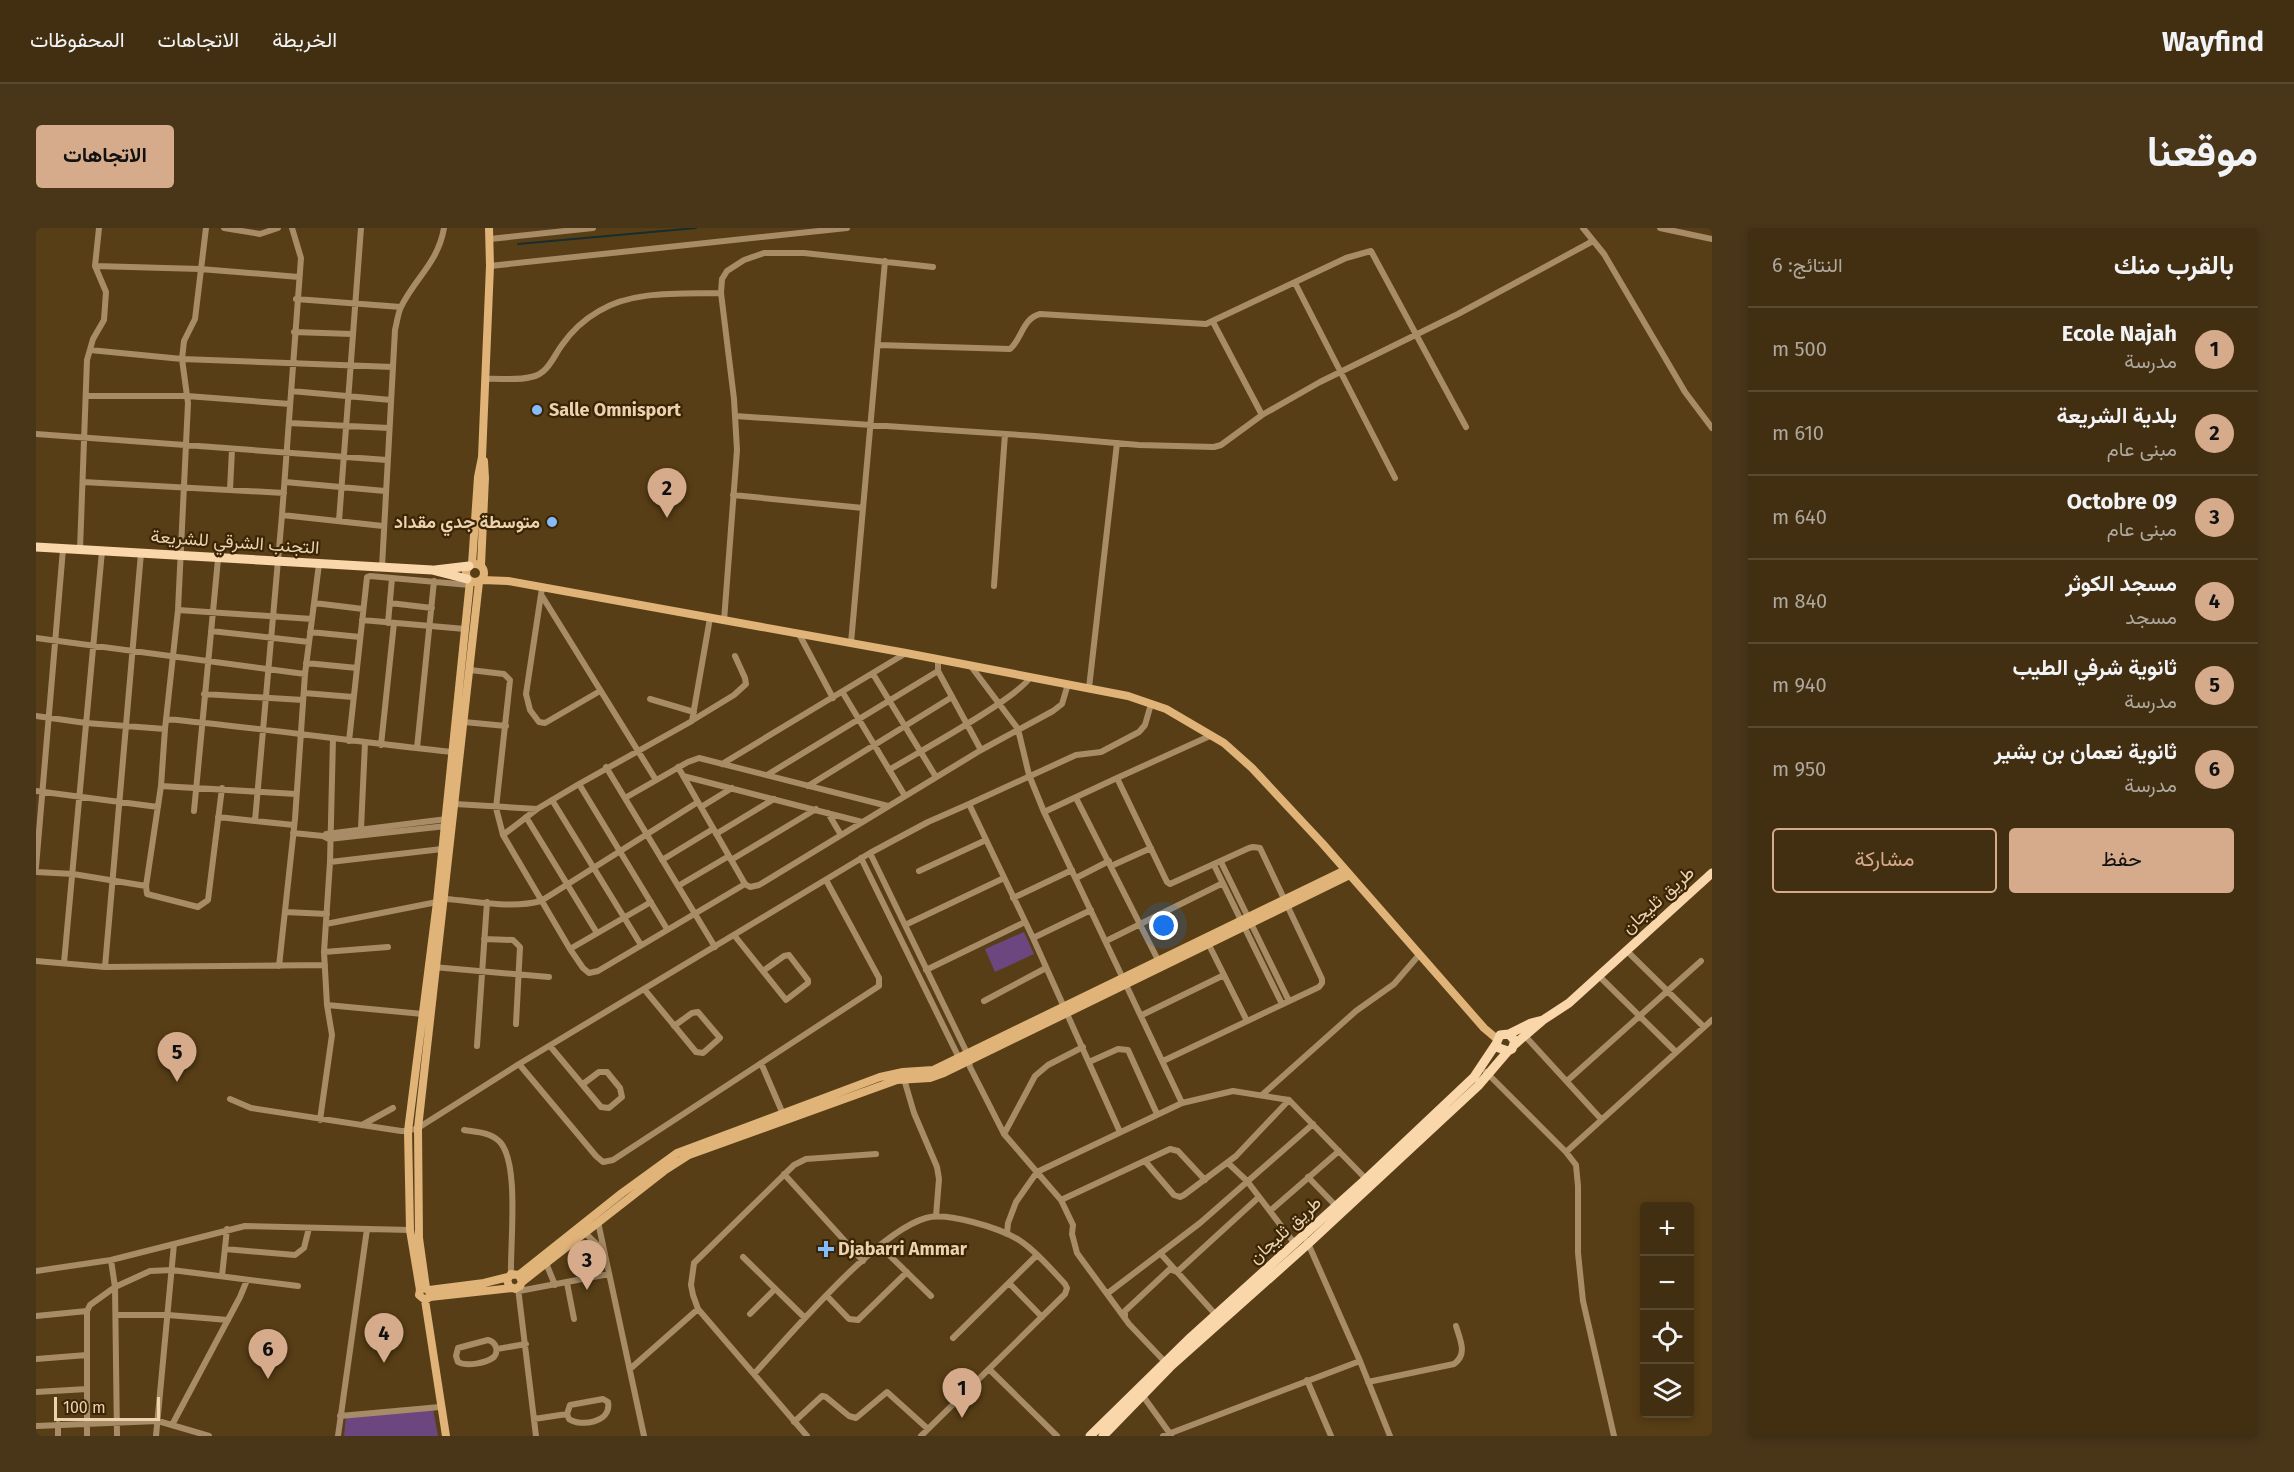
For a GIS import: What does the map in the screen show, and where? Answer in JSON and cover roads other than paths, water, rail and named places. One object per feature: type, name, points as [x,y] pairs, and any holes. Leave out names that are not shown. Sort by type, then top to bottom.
[{"type":"main road","points":[[476,566],[485,478],[482,457],[490,266],[489,228]]},
{"type":"main road","name":"التجنب الشرقي للشريعة","points":[[36,547],[276,563],[432,570],[476,566]]},
{"type":"main road","points":[[476,566],[508,581],[542,592],[710,618],[906,653],[1128,696],[1166,709],[1224,743],[1252,768],[1497,1041],[1503,1051],[1511,1048],[1515,1041],[1509,1034],[1500,1035],[1497,1041]]},
{"type":"main road","points":[[441,900],[442,849],[455,804],[470,670],[474,581],[466,572],[476,566]]},
{"type":"main road","points":[[474,581],[485,575],[476,566]]},
{"type":"main road","name":"التجنب الشرقي للشريعة","points":[[432,570],[474,581]]},
{"type":"main road","points":[[474,581],[508,581]]},
{"type":"main road","points":[[446,1436],[440,1407],[419,1238],[418,1128],[449,823],[452,752],[465,629],[474,581]]},
{"type":"main road","points":[[1125,980],[1158,960],[1285,903],[1347,872]]},
{"type":"main road","name":"طريق ثليجان","points":[[1103,1436],[1143,1396],[1168,1365],[1216,1315],[1294,1244],[1306,1239],[1336,1206],[1484,1072],[1543,1020],[1569,1003],[1712,873]]},
{"type":"main road","points":[[426,1293],[484,1282],[515,1282],[546,1263],[664,1171],[689,1155],[904,1079],[935,1077],[1065,1009],[1208,943],[1246,921]]},
{"type":"main road","points":[[426,1293],[410,1230],[408,1131],[423,1014],[433,967]]},
{"type":"main road","name":"طريق ثليجان","points":[[1509,1034],[1543,1020]]},
{"type":"main road","name":"طريق ثليجان","points":[[1090,1436],[1478,1086],[1497,1041]]},
{"type":"main road","points":[[515,1282],[622,1193],[677,1153],[880,1077],[903,1072],[933,1070],[965,1060]]},
{"type":"street","points":[[80,549],[87,360],[93,339],[104,320],[106,292],[95,266],[99,228]]},
{"type":"street","points":[[205,228],[195,319],[184,341],[182,359],[188,396],[178,610],[161,786],[147,886],[148,894],[198,907],[210,896],[222,788]]},
{"type":"street","points":[[224,228],[263,234],[278,228]]},
{"type":"street","points":[[255,821],[276,563],[285,482],[296,299],[301,258],[291,228]]},
{"type":"street","points":[[339,521],[361,228]]},
{"type":"street","points":[[381,567],[395,330],[401,307],[435,256],[444,228]]},
{"type":"street","points":[[490,239],[593,228]]},
{"type":"street","points":[[490,266],[847,228]]},
{"type":"street","points":[[1583,228],[1604,254],[1685,392],[1712,428]]},
{"type":"street","points":[[1660,228],[1712,239]]},
{"type":"street","points":[[735,416],[1117,443],[1214,447],[1221,445],[1262,415],[1593,241]]},
{"type":"street","points":[[878,345],[1010,350],[1030,319],[1040,314],[1206,324],[1346,258],[1371,251],[1466,427]]},
{"type":"street","points":[[724,621],[737,450],[721,293],[722,279],[727,271],[744,260],[764,253],[804,253],[933,267]]},
{"type":"street","points":[[851,643],[885,261]]},
{"type":"street","points":[[95,266],[200,269],[299,278]]},
{"type":"street","points":[[1295,283],[1395,478]]},
{"type":"street","points":[[485,379],[531,377],[538,374],[550,365],[562,345],[592,315],[616,302],[668,294],[721,293]]},
{"type":"street","points":[[296,299],[401,307]]},
{"type":"street","points":[[1213,322],[1262,415]]},
{"type":"street","points":[[294,332],[352,334]]},
{"type":"street","points":[[90,350],[182,359],[393,367]]},
{"type":"street","points":[[291,391],[391,400]]},
{"type":"street","points":[[86,396],[188,396],[290,404]]},
{"type":"street","points":[[289,423],[389,428]]},
{"type":"street","points":[[36,434],[387,460]]},
{"type":"street","points":[[994,586],[1005,434]]},
{"type":"street","points":[[1089,688],[1117,443]]},
{"type":"street","points":[[230,490],[232,449]]},
{"type":"street","points":[[82,482],[284,493]]},
{"type":"street","points":[[285,482],[385,491]]},
{"type":"street","points":[[733,495],[863,508]]},
{"type":"street","points":[[282,515],[383,526]]},
{"type":"street","points":[[36,867],[39,791],[49,717],[63,549]]},
{"type":"street","points":[[64,963],[102,551]]},
{"type":"street","points":[[105,967],[141,553]]},
{"type":"street","points":[[194,811],[207,661],[219,559]]},
{"type":"street","points":[[279,966],[294,825],[306,663],[319,564]]},
{"type":"street","points":[[349,741],[368,576],[434,581],[474,581]]},
{"type":"street","points":[[381,745],[391,623],[392,578]]},
{"type":"street","points":[[417,748],[434,581]]},
{"type":"street","points":[[542,592],[526,694],[530,710],[539,722],[545,723],[600,691]]},
{"type":"street","points":[[542,592],[656,780]]},
{"type":"street","points":[[314,603],[363,609]]},
{"type":"street","points":[[390,603],[432,608]]},
{"type":"street","points":[[178,610],[312,619]]},
{"type":"street","points":[[692,721],[710,618]]},
{"type":"street","points":[[362,620],[465,629]]},
{"type":"street","points":[[211,632],[309,642]]},
{"type":"street","points":[[310,632],[360,637]]},
{"type":"street","points":[[799,634],[833,698]]},
{"type":"street","points":[[36,638],[305,674]]},
{"type":"street","points":[[722,764],[906,653]]},
{"type":"street","points":[[503,835],[537,809],[606,767],[639,752],[734,695],[746,684],[735,656]]},
{"type":"street","points":[[938,659],[938,671],[981,750]]},
{"type":"street","points":[[306,663],[357,668]]},
{"type":"street","points":[[970,665],[1018,729],[1029,775],[1044,812],[1182,1103]]},
{"type":"street","points":[[470,670],[507,676],[510,680],[495,808],[503,835],[540,901],[570,949],[589,973],[598,971],[745,884]]},
{"type":"street","points":[[767,775],[938,671]]},
{"type":"street","points":[[873,674],[936,777]]},
{"type":"street","points":[[889,770],[1000,703],[1024,687],[1030,677]]},
{"type":"street","points":[[678,767],[745,884],[750,887],[759,885],[981,750],[1058,708],[1062,704],[1068,684]]},
{"type":"street","points":[[843,693],[904,796]]},
{"type":"street","points":[[204,694],[265,699],[353,697]]},
{"type":"street","points":[[808,786],[952,697]]},
{"type":"street","points":[[650,699],[694,712]]},
{"type":"street","points":[[230,1099],[251,1108],[320,1120],[408,1131],[418,1128],[519,1064],[870,853],[928,822],[1029,775],[1076,755],[1101,752],[1139,732],[1144,725],[1151,704]]},
{"type":"street","points":[[36,716],[86,723],[165,729]]},
{"type":"street","points":[[166,718],[452,752]]},
{"type":"street","points":[[464,722],[506,726]]},
{"type":"street","points":[[1044,812],[1212,735]]},
{"type":"street","points":[[320,1120],[332,1035],[327,1005],[324,952],[330,862],[327,836],[333,738]]},
{"type":"street","points":[[361,829],[364,743]]},
{"type":"street","points":[[625,798],[678,767],[699,758],[888,806]]},
{"type":"street","points":[[606,767],[715,947]]},
{"type":"street","points":[[683,776],[862,822]]},
{"type":"street","points":[[1117,778],[1170,885],[1253,847],[1260,848],[1322,979],[1319,987],[1163,1061]]},
{"type":"street","points":[[579,784],[667,929]]},
{"type":"street","points":[[161,786],[296,794]]},
{"type":"street","points":[[326,924],[441,900],[528,904],[540,901],[647,835],[732,788]]},
{"type":"street","points":[[39,791],[158,807]]},
{"type":"street","points":[[1076,798],[1158,960]]},
{"type":"street","points":[[662,860],[774,799]]},
{"type":"street","points":[[552,800],[641,945]]},
{"type":"street","points":[[455,804],[537,809]]},
{"type":"street","points":[[969,804],[1033,938],[1120,1132]]},
{"type":"street","points":[[678,886],[816,809]]},
{"type":"street","points":[[828,813],[841,835]]},
{"type":"street","points":[[218,817],[294,825]]},
{"type":"street","points":[[526,817],[597,933]]},
{"type":"street","points":[[327,836],[361,829],[449,823]]},
{"type":"street","points":[[293,833],[327,836],[449,823]]},
{"type":"street","points":[[919,871],[986,840]]},
{"type":"street","points":[[1076,878],[1151,848]]},
{"type":"street","points":[[330,862],[442,849]]},
{"type":"street","points":[[870,853],[926,970],[965,1060]]},
{"type":"street","points":[[861,858],[1004,1134],[1061,1200],[1073,1225],[1072,1234],[1077,1253],[1125,1317],[1168,1365]]},
{"type":"street","points":[[1218,863],[1223,884],[1246,921]]},
{"type":"street","points":[[1218,863],[1286,1003]]},
{"type":"street","points":[[1013,898],[1072,870]]},
{"type":"street","points":[[36,872],[113,879],[147,886]]},
{"type":"street","points":[[905,926],[1004,878]]},
{"type":"street","points":[[519,1064],[596,1156],[603,1162],[608,1162],[879,986],[879,978],[826,880]]},
{"type":"street","points":[[1106,940],[1223,884]]},
{"type":"street","points":[[477,1046],[487,902]]},
{"type":"street","points":[[570,949],[651,902]]},
{"type":"street","points":[[1033,938],[1091,910]]},
{"type":"street","points":[[285,912],[327,914]]},
{"type":"street","points":[[926,970],[1025,922]]},
{"type":"street","points":[[734,935],[763,971],[787,1000],[808,983],[789,955],[763,971]]},
{"type":"street","points":[[484,939],[513,940],[519,944],[516,1024]]},
{"type":"street","points":[[1208,943],[1246,1021]]},
{"type":"street","points":[[324,952],[388,947]]},
{"type":"street","points":[[1627,951],[1704,1027]]},
{"type":"street","points":[[1262,1095],[1356,1011],[1394,984],[1419,955]]},
{"type":"street","points":[[36,961],[105,967],[325,965]]},
{"type":"street","points":[[1567,1081],[1701,961]]},
{"type":"street","points":[[433,967],[549,976]]},
{"type":"street","points":[[984,1001],[1046,968]]},
{"type":"street","points":[[1142,1015],[1224,975]]},
{"type":"street","points":[[1599,976],[1676,1052]]},
{"type":"street","points":[[644,989],[674,1026],[698,1054],[703,1053],[720,1038],[698,1012],[692,1013],[674,1026]]},
{"type":"street","points":[[327,1005],[423,1014]]},
{"type":"street","points":[[1566,1152],[1712,1020]]},
{"type":"street","points":[[1526,1037],[1601,1119]]},
{"type":"street","points":[[550,1046],[601,1107],[609,1108],[622,1097],[620,1088],[607,1072],[599,1072],[583,1084]]},
{"type":"street","points":[[1004,1134],[1035,1076],[1048,1065],[1083,1047]]},
{"type":"street","points":[[1089,1062],[1118,1048],[1128,1050],[1158,1114]]},
{"type":"street","points":[[761,1063],[783,1114]]},
{"type":"street","points":[[1484,1072],[1566,1152],[1576,1165],[1578,1253],[1583,1301],[1614,1436]]},
{"type":"street","points":[[904,1079],[914,1113],[937,1167],[939,1179],[936,1216]]},
{"type":"street","points":[[1007,1233],[1008,1223],[1016,1202],[1037,1172],[1182,1103],[1228,1091],[1289,1100],[1366,1179]]},
{"type":"street","points":[[1145,1161],[1177,1196],[1184,1195],[1228,1163],[1289,1100]]},
{"type":"street","points":[[360,1125],[393,1108]]},
{"type":"street","points":[[1108,1293],[1200,1223],[1312,1124]]},
{"type":"street","points":[[464,1130],[486,1133],[494,1137],[505,1149],[509,1158],[512,1179],[515,1282],[526,1344],[536,1436]]},
{"type":"street","points":[[1061,1200],[1170,1149],[1174,1149],[1205,1180]]},
{"type":"street","points":[[1270,1211],[1338,1150]]},
{"type":"street","points":[[807,1436],[698,1309],[691,1285],[694,1263],[794,1164],[806,1159],[876,1154]]},
{"type":"street","points":[[1228,1163],[1247,1181],[1294,1244]]},
{"type":"street","points":[[784,1174],[862,1261]]},
{"type":"street","points":[[1308,1177],[1336,1206]]},
{"type":"street","points":[[1177,1272],[1259,1197]]},
{"type":"street","points":[[754,1374],[805,1318],[862,1261],[880,1246],[917,1222],[936,1216],[958,1219],[1007,1233],[1026,1244],[1067,1288],[1065,1294],[921,1436]]},
{"type":"street","points":[[598,1222],[644,1436]]},
{"type":"street","points":[[36,1271],[111,1260],[245,1226],[410,1230]]},
{"type":"street","points":[[225,1249],[295,1255],[304,1248],[309,1228]]},
{"type":"street","points":[[338,1436],[367,1229]]},
{"type":"street","points":[[222,1276],[227,1230]]},
{"type":"street","points":[[585,1233],[604,1252]]},
{"type":"street","points":[[1306,1239],[1360,1361],[1390,1436]]},
{"type":"street","points":[[156,1436],[174,1245]]},
{"type":"street","points":[[880,1246],[931,1296]]},
{"type":"street","points":[[1160,1253],[1216,1315]]},
{"type":"street","points":[[953,1338],[1036,1255]]},
{"type":"street","points":[[743,1257],[805,1318]]},
{"type":"street","points":[[111,1260],[116,1315],[117,1436]]},
{"type":"street","points":[[546,1263],[555,1285]]},
{"type":"street","points":[[1125,1317],[1125,1311],[1170,1269],[1177,1272]]},
{"type":"street","points":[[87,1436],[87,1311],[90,1305],[115,1287],[150,1271],[172,1270],[298,1286]]},
{"type":"street","points":[[827,1296],[849,1319],[858,1320],[907,1272]]},
{"type":"street","points":[[515,1282],[555,1285],[609,1274]]},
{"type":"street","points":[[172,1425],[248,1280]]},
{"type":"street","points":[[567,1283],[574,1319]]},
{"type":"street","points":[[1009,1283],[1042,1317]]},
{"type":"street","points":[[750,1314],[775,1288]]},
{"type":"street","points":[[630,1369],[698,1309]]},
{"type":"street","points":[[36,1316],[87,1311]]},
{"type":"street","points":[[116,1315],[168,1315],[228,1320]]},
{"type":"street","points":[[1368,1382],[1454,1364],[1463,1350],[1456,1326]]},
{"type":"street","points":[[488,1340],[494,1344],[496,1349],[496,1354],[490,1360],[461,1365],[456,1356],[456,1351],[460,1347],[488,1340]]},
{"type":"street","points":[[496,1349],[526,1344]]},
{"type":"street","points":[[36,1359],[87,1355]]},
{"type":"street","points":[[1143,1396],[1168,1435],[1360,1361]]},
{"type":"street","points":[[989,1369],[1057,1436]]},
{"type":"street","points":[[1307,1380],[1330,1436]]},
{"type":"street","points":[[36,1392],[87,1389]]},
{"type":"street","points":[[794,1422],[822,1396],[826,1396],[849,1416],[856,1418],[887,1392],[928,1429]]},
{"type":"street","points":[[603,1399],[608,1402],[608,1414],[603,1419],[578,1423],[568,1419],[567,1413],[570,1406],[576,1403],[603,1399]]},
{"type":"street","points":[[340,1416],[440,1407]]},
{"type":"street","points":[[534,1419],[567,1413]]},
{"type":"street","points":[[36,1426],[158,1421],[187,1433],[209,1436]]},
{"type":"street","points":[[58,1424],[58,1436]]},
{"type":"waterway","points":[[518,244],[696,228]]},
{"type":"place","name":"Salle Omnisport","points":[[537,410]]},
{"type":"place","name":"بلدية الشريعة","points":[[667,518]]},
{"type":"place","name":"متوسطة جدي مقداد","points":[[552,522]]},
{"type":"place","name":"ثانوية شرفي الطيب","points":[[177,1082]]},
{"type":"place","name":"Djabarri Ammar","points":[[826,1249]]},
{"type":"place","name":"09 Octobre","points":[[587,1290]]},
{"type":"place","name":"مسجد الكوثر","points":[[384,1363]]},
{"type":"place","name":"ثانوية نعمان بن بشير","points":[[268,1379]]},
{"type":"place","name":"Ecole Najah","points":[[962,1418]]}]
